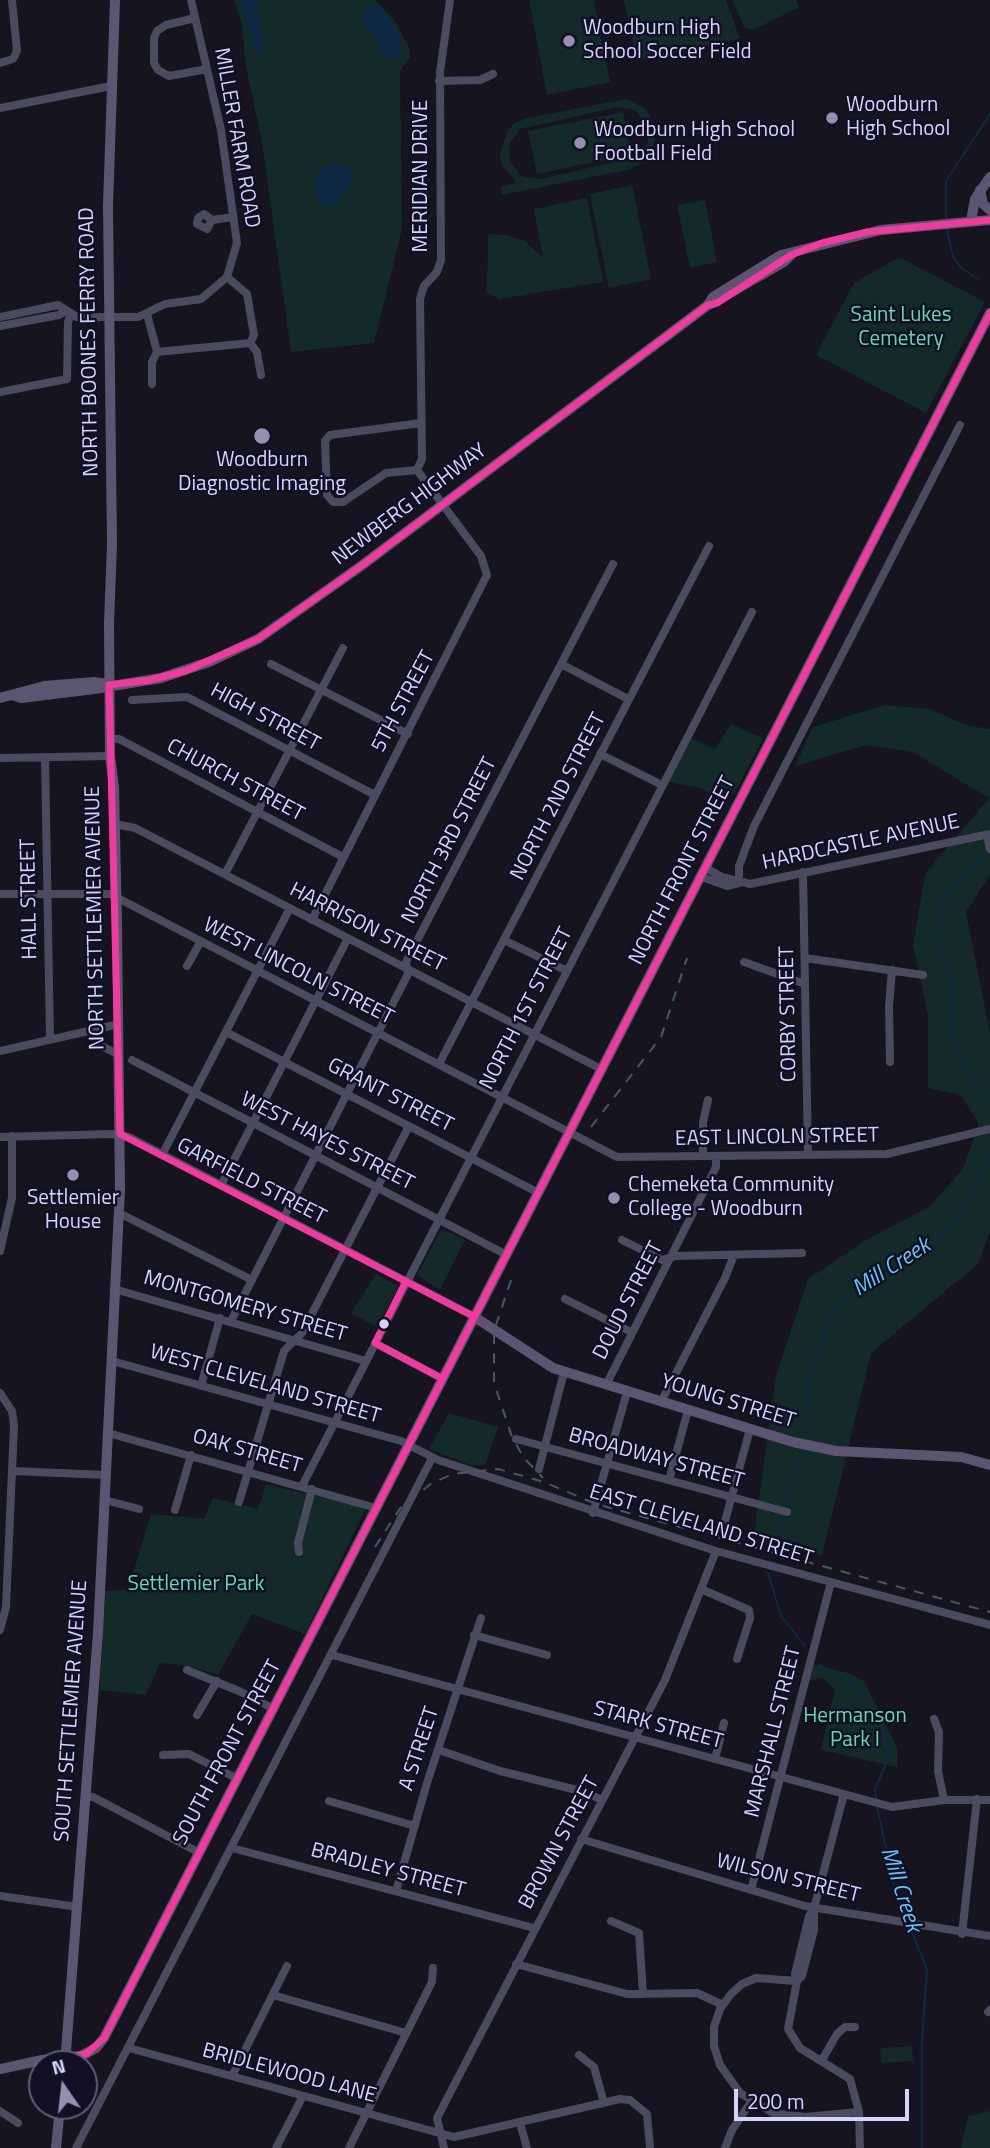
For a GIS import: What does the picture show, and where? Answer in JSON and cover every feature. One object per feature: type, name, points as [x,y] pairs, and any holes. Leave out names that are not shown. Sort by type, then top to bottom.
[{"type":"main road","name":"NORTH BOONES FERRY ROAD","points":[[109,684],[111,86],[115,0]]},
{"type":"main road","points":[[971,221],[973,204],[990,177]]},
{"type":"main road","points":[[980,190],[983,204],[990,210]]},
{"type":"main road","name":"NEWBERG HIGHWAY","points":[[0,698],[19,690],[44,685],[94,682],[109,684],[172,675],[244,646],[297,613],[708,305],[716,303],[785,262],[791,255],[822,243],[867,232],[990,220]]},
{"type":"main road","name":"NORTH FRONT STREET","points":[[408,1445],[990,313]]},
{"type":"main road","name":"NORTH SETTLEMIER AVENUE","points":[[109,684],[115,824],[120,1134],[119,1213],[111,1361]]},
{"type":"main road","name":"YOUNG STREET","points":[[473,1316],[533,1358],[565,1372],[750,1429],[820,1448],[961,1457],[990,1465]]},
{"type":"main road","name":"SOUTH SETTLEMIER AVENUE","points":[[66,2050],[86,1796],[111,1361]]},
{"type":"main road","name":"SOUTH FRONT STREET","points":[[90,2050],[104,2038],[408,1445]]},
{"type":"main road","name":"SOUTH FRONT STREET","points":[[0,2069],[28,2066]]},
{"type":"main road","points":[[56,2148],[59,2120]]},
{"type":"street","points":[[0,63],[15,57],[18,44],[12,0]]},
{"type":"street","name":"MILLER FARM ROAD","points":[[191,0],[221,130],[237,243],[227,277]]},
{"type":"street","name":"MERIDIAN DRIVE","points":[[417,470],[422,459],[420,299],[424,286],[437,272],[441,260],[439,81],[450,0]]},
{"type":"street","points":[[195,18],[166,24],[157,31],[154,38],[154,63],[158,70],[169,76],[207,69]]},
{"type":"street","points":[[439,81],[480,80],[494,74]]},
{"type":"street","points":[[0,108],[111,86]]},
{"type":"street","points":[[212,220],[233,217]]},
{"type":"street","points":[[0,317],[58,305],[68,312],[109,318],[147,314],[165,304],[201,299],[227,277],[247,294],[254,335],[250,343]]},
{"type":"street","points":[[0,326],[68,312]]},
{"type":"street","points":[[0,392],[67,379],[68,312]]},
{"type":"street","points":[[147,314],[157,352],[152,362],[152,384]]},
{"type":"street","points":[[157,352],[250,343]]},
{"type":"street","points":[[250,343],[258,354],[261,375]]},
{"type":"street","points":[[421,423],[330,435],[326,441],[327,495],[333,502],[343,502],[386,473],[417,470],[442,505]]},
{"type":"street","points":[[739,883],[739,866],[754,826],[960,425]]},
{"type":"street","name":"5TH STREET","points":[[312,920],[487,575],[483,560],[442,505]]},
{"type":"street","name":"NORTH 2ND STREET","points":[[439,1064],[709,546]]},
{"type":"street","name":"NORTH 3RD STREET","points":[[231,1321],[408,974],[407,962],[412,951],[613,564]]},
{"type":"street","name":"NORTH 1ST STREET","points":[[302,1486],[752,612]]},
{"type":"street","points":[[225,874],[343,648]]},
{"type":"street","points":[[271,664],[408,734]]},
{"type":"street","points":[[561,664],[628,699]]},
{"type":"street","name":"HIGH STREET","points":[[132,700],[187,697],[375,795]]},
{"type":"street","name":"CHURCH STREET","points":[[110,739],[119,739],[342,858]]},
{"type":"street","points":[[600,754],[662,785]]},
{"type":"street","points":[[0,758],[110,756]]},
{"type":"street","name":"HALL STREET","points":[[45,757],[50,1039]]},
{"type":"street","name":"HARRISON STREET","points":[[115,824],[135,828],[601,1069]]},
{"type":"street","points":[[988,835],[990,849]]},
{"type":"street","name":"HARDCASTLE AVENUE","points":[[704,872],[750,884],[988,835]]},
{"type":"street","name":"CORBY STREET","points":[[803,872],[808,1155]]},
{"type":"street","name":"WEST LINCOLN STREET","points":[[0,894],[108,894],[569,1131]]},
{"type":"street","points":[[162,1155],[290,908]]},
{"type":"street","points":[[221,1185],[348,938]]},
{"type":"street","points":[[504,940],[567,971]]},
{"type":"street","points":[[187,966],[201,941]]},
{"type":"street","points":[[805,958],[923,975]]},
{"type":"street","points":[[744,962],[805,984]]},
{"type":"street","points":[[890,1062],[889,1006],[892,970]]},
{"type":"street","points":[[0,1051],[118,1024]]},
{"type":"street","points":[[90,1030],[96,1043],[119,1055]]},
{"type":"street","name":"GRANT STREET","points":[[226,1032],[537,1192]]},
{"type":"street","name":"WEST HAYES STREET","points":[[132,1060],[505,1254]]},
{"type":"street","points":[[703,1156],[703,1129],[708,1100]]},
{"type":"street","points":[[239,1502],[284,1351],[302,1333],[410,1126]]},
{"type":"street","name":"EAST LINCOLN STREET","points":[[569,1131],[617,1157],[895,1153],[990,1129]]},
{"type":"street","name":"GARFIELD STREET","points":[[0,1137],[120,1134],[473,1316]]},
{"type":"street","points":[[0,1251],[12,1198],[12,1136]]},
{"type":"street","name":"DOUD STREET","points":[[606,1385],[716,1167],[716,1156]]},
{"type":"street","points":[[119,1213],[252,1280]]},
{"type":"street","points":[[621,1240],[662,1260],[802,1253]]},
{"type":"street","points":[[661,1402],[725,1278],[734,1255]]},
{"type":"street","name":"MONTGOMERY STREET","points":[[114,1289],[366,1361]]},
{"type":"street","points":[[565,1299],[631,1332]]},
{"type":"street","points":[[201,1386],[220,1318]]},
{"type":"street","points":[[375,1343],[442,1378]]},
{"type":"street","name":"WEST CLEVELAND STREET","points":[[111,1361],[408,1445]]},
{"type":"street","points":[[538,1469],[565,1372]]},
{"type":"street","points":[[593,1513],[627,1392]]},
{"type":"street","points":[[0,1393],[14,1420],[6,1607],[0,1630]]},
{"type":"street","points":[[669,1480],[688,1410]]},
{"type":"street","points":[[724,1525],[750,1429]]},
{"type":"street","name":"OAK STREET","points":[[108,1433],[376,1508]]},
{"type":"street","name":"BROADWAY STREET","points":[[516,1439],[787,1512]]},
{"type":"street","name":"EAST CLEVELAND STREET","points":[[408,1445],[432,1458],[593,1513],[716,1551],[990,1625]]},
{"type":"street","points":[[175,1510],[191,1455]]},
{"type":"street","points":[[76,2148],[432,1458]]},
{"type":"street","points":[[13,1471],[106,1475]]},
{"type":"street","points":[[299,1552],[298,1543],[312,1489]]},
{"type":"street","points":[[105,1500],[139,1509]]},
{"type":"street","name":"BROWN STREET","points":[[443,2148],[437,2118],[668,1674],[716,1551]]},
{"type":"street","name":"MARSHALL STREET","points":[[751,1891],[831,1582]]},
{"type":"street","points":[[701,1589],[744,1605],[749,1610],[750,1618],[737,1659]]},
{"type":"street","name":"A STREET","points":[[396,1891],[457,1688],[481,1618]]},
{"type":"street","points":[[474,1635],[547,1655]]},
{"type":"street","name":"STARK STREET","points":[[332,1655],[897,1808],[944,1800],[990,1800]]},
{"type":"street","points":[[187,1670],[217,1681],[274,1709]]},
{"type":"street","points":[[197,1715],[217,1681]]},
{"type":"street","points":[[934,1719],[939,1730],[938,1771],[944,1800]]},
{"type":"street","points":[[715,1759],[724,1723]]},
{"type":"street","points":[[439,1750],[500,1770],[585,1792],[602,1800]]},
{"type":"street","points":[[163,1755],[189,1754],[238,1779]]},
{"type":"street","points":[[844,1794],[814,1908],[814,1930],[802,1976],[797,1981],[788,2021],[789,2033],[800,2048],[850,2079],[859,2112],[860,2148]]},
{"type":"street","points":[[86,1796],[93,1797],[198,1852]]},
{"type":"street","points":[[962,1934],[977,1799]]},
{"type":"street","points":[[329,1801],[415,1826]]},
{"type":"street","name":"WILSON STREET","points":[[582,1839],[814,1908],[962,1934],[990,1936]]},
{"type":"street","name":"BRADLEY STREET","points":[[232,1848],[534,1928]]},
{"type":"street","points":[[0,1896],[78,1907]]},
{"type":"street","points":[[611,1921],[634,1929],[640,1936],[643,1994]]},
{"type":"street","points":[[516,1964],[627,1994],[697,1993],[723,2005]]},
{"type":"street","points":[[232,2076],[287,1966]]},
{"type":"street","points":[[349,2148],[433,1980],[433,1968]]},
{"type":"street","points":[[797,1981],[751,1979],[737,1988],[723,2005],[714,2027],[716,2055],[728,2080],[751,2102],[773,2113],[796,2117],[859,2112]]},
{"type":"street","points":[[273,1995],[407,2034]]},
{"type":"street","points":[[822,2060],[836,2034],[845,2027],[856,2027]]},
{"type":"street","name":"BRIDLEWOOD LANE","points":[[129,2049],[439,2134],[462,2137],[626,2099],[639,2104],[648,2117],[650,2148]]},
{"type":"street","points":[[579,2055],[594,2067],[604,2103]]},
{"type":"street","points":[[276,2148],[303,2096]]},
{"type":"street","points":[[725,2148],[732,2130],[751,2102]]},
{"type":"street","points":[[0,2111],[18,2123]]},
{"type":"street","points":[[520,2123],[527,2148]]},
{"type":"green space","points":[[234,0],[375,0],[394,20],[410,49],[410,57],[400,70],[402,229],[374,343],[291,352],[262,141],[246,67],[242,25]]},
{"type":"green space","name":"Woodburn High School Soccer Field","points":[[529,0],[594,0],[610,82],[547,95]]},
{"type":"green space","points":[[624,0],[726,0],[740,39],[643,60],[636,55]]},
{"type":"green space","points":[[732,0],[796,0],[799,7],[753,30],[745,28]]},
{"type":"green space","points":[[627,99],[647,110],[657,132],[650,155],[631,169],[502,195],[500,187],[517,183],[502,165],[500,154],[507,131],[526,118]],"holes":[[[617,107],[635,110],[647,124],[648,142],[637,157],[540,179],[522,176],[510,162],[509,144],[520,129]]]},
{"type":"green space","name":"Woodburn High School Football Field","points":[[623,112],[631,154],[537,174],[528,131]]},
{"type":"green space","points":[[632,185],[651,279],[609,288],[590,194]]},
{"type":"green space","points":[[587,198],[603,282],[499,299],[487,292],[488,234],[507,235],[525,241],[543,258],[534,209]]},
{"type":"green space","points":[[705,200],[717,262],[690,268],[677,205]]},
{"type":"green space","name":"Saint Lukes Cemetery","points":[[899,257],[985,302],[926,413],[816,355],[854,283]]},
{"type":"green space","points":[[885,705],[930,709],[969,726],[990,729],[990,875],[966,912],[990,1034],[990,1231],[978,1264],[871,1353],[822,1556],[754,1536],[776,1376],[808,1279],[869,1238],[929,1207],[963,1169],[979,1123],[960,1095],[928,1088],[928,1016],[913,945],[925,874],[989,798],[913,752],[867,745],[795,766],[813,727]]},
{"type":"green space","points":[[731,724],[763,738],[734,794],[728,794],[724,801],[701,788],[668,782],[691,738],[715,749]]},
{"type":"green space","points":[[444,1230],[465,1240],[440,1290],[417,1275],[440,1231]]},
{"type":"green space","points":[[376,1274],[399,1286],[377,1327],[351,1313]]},
{"type":"green space","points":[[449,1413],[498,1427],[485,1465],[470,1465],[429,1449]]},
{"type":"green space","name":"Settlemier Park","points":[[266,1484],[366,1508],[305,1634],[252,1614],[218,1675],[189,1666],[160,1663],[146,1695],[100,1690],[105,1591],[128,1590],[151,1514],[204,1519],[213,1498],[258,1509]]},
{"type":"green space","name":"Hermanson Park I","points":[[813,1664],[852,1674],[864,1681],[897,1748],[897,1767],[821,1750],[835,1689],[822,1678],[810,1681]]},
{"type":"green space","points":[[912,2046],[913,2061],[881,2063],[880,2048]]},
{"type":"green space","points":[[990,2111],[990,2148],[961,2148],[968,2116]]},
{"type":"water","points":[[241,0],[256,0],[263,32],[261,59],[257,56]]},
{"type":"water","points":[[367,4],[381,7],[398,33],[401,53],[395,62],[383,56],[374,35],[362,23],[362,12]]},
{"type":"water","points":[[333,162],[349,167],[352,172],[351,182],[337,205],[325,206],[316,199],[315,178],[320,169]]},
{"type":"waterway","name":"Mill Creek","points":[[946,221],[946,181],[990,114]]},
{"type":"waterway","name":"Mill Creek","points":[[947,230],[953,257],[962,269],[979,279]]},
{"type":"waterway","name":"Mill Creek","points":[[981,858],[949,891],[941,908],[937,937],[952,981],[950,1024],[958,1053],[990,1104]]},
{"type":"waterway","name":"Mill Creek","points":[[804,1429],[812,1365],[829,1322],[853,1289],[918,1255],[940,1235],[970,1201],[990,1156]]},
{"type":"waterway","name":"Mill Creek","points":[[786,1509],[801,1456]]},
{"type":"waterway","name":"Mill Creek","points":[[773,1546],[784,1514]]},
{"type":"waterway","name":"Mill Creek","points":[[768,1573],[781,1616],[805,1646]]},
{"type":"waterway","name":"Mill Creek","points":[[818,1664],[851,1681],[884,1734],[888,1759],[875,1789],[876,1798]]},
{"type":"waterway","name":"Mill Creek","points":[[877,1807],[896,1893],[907,1920]]},
{"type":"waterway","name":"Mill Creek","points":[[909,1925],[927,1969],[922,2040],[922,2148]]},
{"type":"railway","points":[[591,1127],[661,1037],[687,958]]},
{"type":"railway","points":[[511,1280],[494,1331],[494,1383],[512,1437],[524,1458],[543,1478]]},
{"type":"railway","points":[[375,1547],[401,1507],[432,1483],[453,1474],[498,1469],[544,1482],[596,1504],[990,1612]]},
{"type":"transit line","points":[[473,1316],[120,1134],[109,685],[150,680],[185,671],[258,639],[361,566],[708,305],[717,303],[791,255],[822,243],[867,232],[990,220]]},
{"type":"transit line","points":[[90,2050],[104,2038],[990,313]]},
{"type":"transit line","points":[[406,1281],[375,1343],[441,1378]]},
{"type":"place","name":"Woodburn High School Soccer Field","points":[[569,41]]},
{"type":"place","name":"Woodburn High School","points":[[832,118]]},
{"type":"place","name":"Woodburn High School Football Field","points":[[580,143]]},
{"type":"place","name":"Woodburn Diagnostic Imaging","points":[[262,436]]},
{"type":"place","name":"Settlemier House","points":[[73,1175]]},
{"type":"place","name":"Chemeketa Community College - Woodburn","points":[[614,1198]]}]
